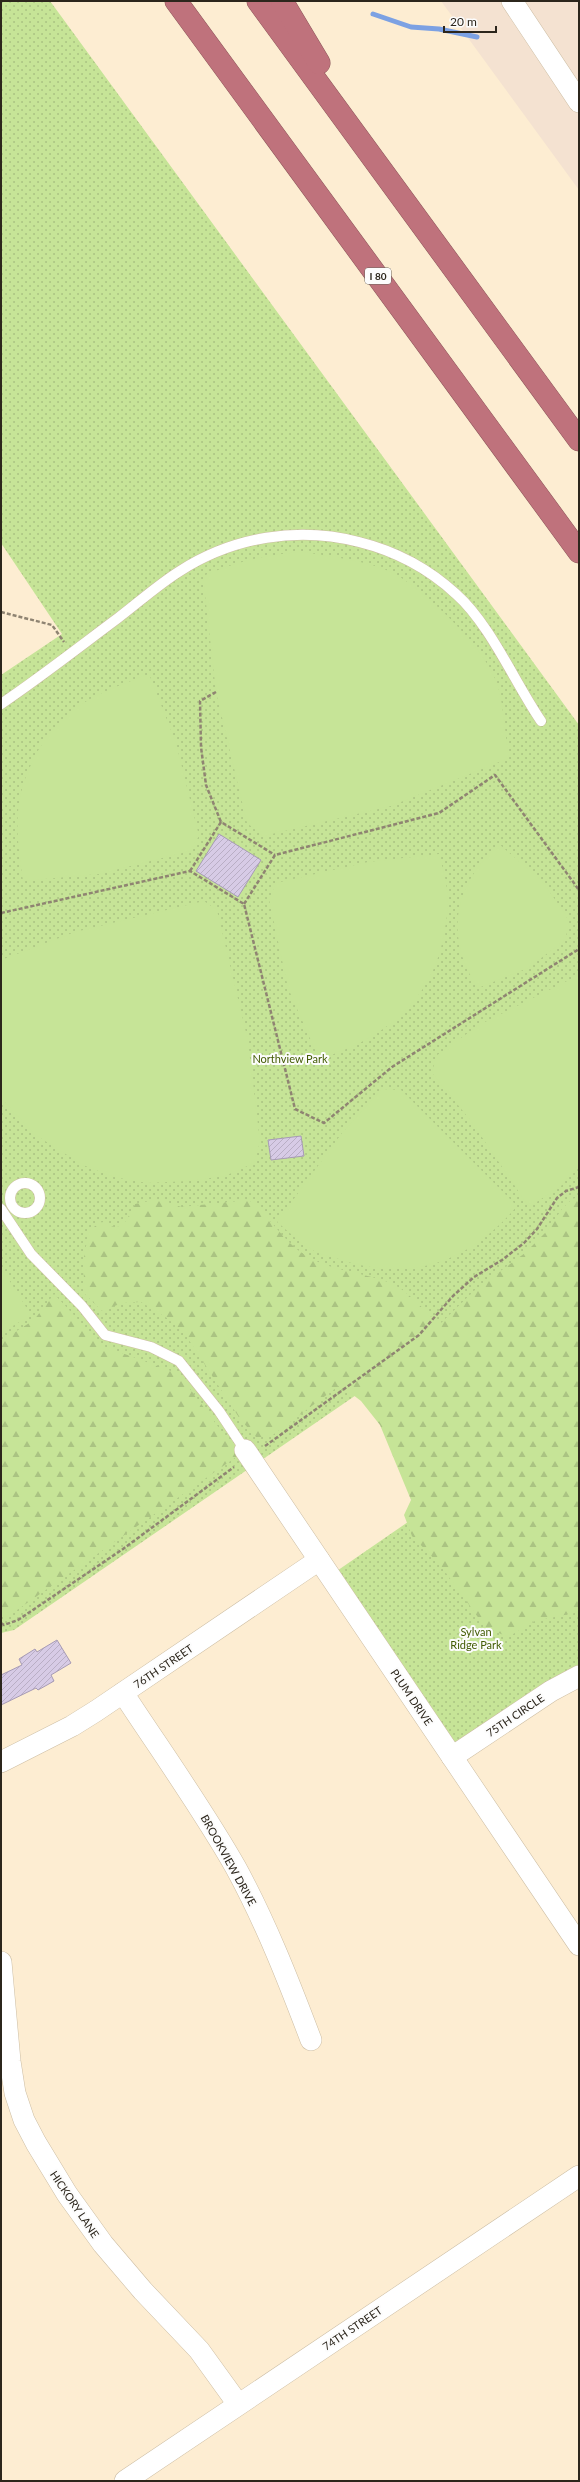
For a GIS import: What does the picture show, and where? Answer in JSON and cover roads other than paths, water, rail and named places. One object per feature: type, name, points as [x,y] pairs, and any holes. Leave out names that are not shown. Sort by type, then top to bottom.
[{"type":"highway","name":"I 80","points":[[176,1],[579,552]]},
{"type":"highway","points":[[258,1],[579,440]]},
{"type":"highway","points":[[282,1],[396,190]]},
{"type":"street","points":[[512,1],[579,102]]},
{"type":"street","name":"PLUM DRIVE","points":[[247,1453],[579,1945]]},
{"type":"street","name":"76TH STREET","points":[[1,1762],[72,1726],[319,1560]]},
{"type":"street","name":"75TH CIRCLE","points":[[452,1757],[551,1691],[579,1676]]},
{"type":"street","name":"BROOKVIEW DRIVE","points":[[123,1693],[206,1817],[236,1869],[264,1925],[311,2040]]},
{"type":"street","name":"HICKORY LANE","points":[[1,1962],[10,2061],[15,2093],[24,2120],[36,2143],[67,2194],[103,2244],[142,2291],[199,2350],[238,2404]]},
{"type":"street","name":"74TH STREET","points":[[125,2481],[579,2176]]},
{"type":"lane","points":[[1,704],[180,570],[222,549],[267,537],[314,534],[337,536],[383,548],[425,569],[457,595],[488,634],[541,721]]},
{"type":"lane","points":[[5,1209],[31,1254],[82,1306],[104,1335],[151,1347],[179,1361],[219,1411],[247,1453]]},
{"type":"waterway","points":[[373,14],[411,27],[439,29],[477,37]]},
{"type":"park label","name":"Northview Park","points":[[290,1058]]},
{"type":"park label","name":"Sylvan Ridge Park","points":[[476,1637]]}]
